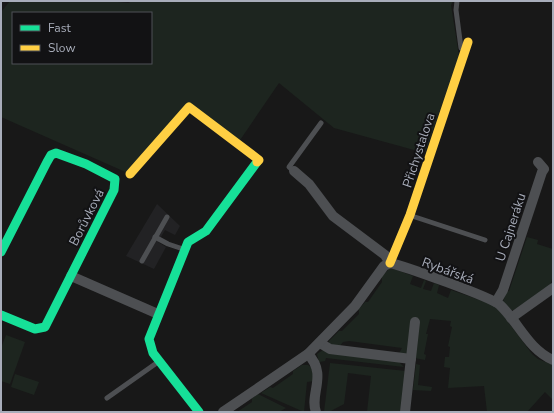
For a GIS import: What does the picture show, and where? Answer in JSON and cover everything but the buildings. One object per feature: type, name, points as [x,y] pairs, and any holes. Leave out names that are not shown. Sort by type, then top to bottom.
[{"type":"street","name":"Přichystalova","points":[[223,412],[308,354],[358,302],[384,266],[390,263],[391,257],[404,232],[410,215],[468,42]]},
{"type":"street","points":[[130,174],[189,107],[259,160],[206,231],[186,246],[158,314],[149,342],[153,353],[199,412]]},
{"type":"street","name":"Borůvková","points":[[1,252],[49,158],[55,154],[62,155],[115,179],[116,183],[44,328],[35,328],[1,315]]},
{"type":"street","name":"U Cajneráku","points":[[496,302],[503,290],[544,169],[538,162]]},
{"type":"street","points":[[294,171],[309,184],[333,216],[384,254],[390,263]]},
{"type":"street","name":"Rybářská","points":[[390,263],[496,302]]},
{"type":"street","points":[[71,276],[158,314]]},
{"type":"street","points":[[511,318],[553,288]]},
{"type":"street","points":[[496,302],[511,318],[533,347],[553,360]]},
{"type":"street","points":[[405,412],[415,322]]},
{"type":"street","points":[[320,342],[330,349],[411,359]]},
{"type":"street","points":[[308,354],[314,361],[317,370],[316,412]]},
{"type":"lane","points":[[457,1],[456,10],[462,59]]},
{"type":"lane","points":[[294,171],[289,167],[322,123]]},
{"type":"lane","points":[[410,215],[485,240]]},
{"type":"lane","points":[[142,261],[167,217]]},
{"type":"lane","points":[[155,237],[168,244],[186,246]]},
{"type":"lane","points":[[107,398],[159,361]]},
{"type":"shaded area","points":[[10,1],[106,1],[129,3],[131,1],[453,1],[451,5],[459,56],[425,153],[334,128],[279,83],[238,143],[189,107],[130,174],[1,117],[1,12]]},
{"type":"shaded area","points":[[157,204],[180,226],[175,235],[165,230],[158,242],[166,247],[154,269],[126,256]]},
{"type":"shaded area","points":[[527,237],[538,240],[537,244],[553,249],[553,276],[549,288],[514,310],[509,310],[503,302],[506,292],[509,291]]},
{"type":"shaded area","points":[[389,269],[394,269],[413,276],[410,284],[421,288],[424,280],[426,281],[423,289],[431,291],[434,283],[439,285],[437,293],[448,298],[451,290],[491,304],[500,311],[532,354],[538,359],[553,365],[553,400],[545,392],[527,412],[487,412],[484,386],[448,388],[450,368],[444,367],[445,357],[449,357],[450,347],[448,346],[452,327],[450,326],[451,321],[430,319],[426,334],[428,334],[424,354],[426,355],[425,360],[398,355],[402,348],[349,341],[343,342],[339,347],[329,344],[329,341],[339,331],[342,331],[359,314],[359,309],[365,302],[368,302],[382,282],[382,276]]},
{"type":"shaded area","points":[[6,335],[25,342],[10,384],[1,381],[1,348]]},
{"type":"shaded area","points":[[323,350],[399,362],[404,367],[326,358],[325,361],[319,362],[317,354]]},
{"type":"shaded area","points":[[330,363],[406,371],[403,412],[367,412],[371,376],[348,373],[344,404],[329,412],[324,412]]},
{"type":"shaded area","points":[[416,364],[420,365],[418,385],[432,387],[431,391],[413,390]]},
{"type":"shaded area","points":[[302,365],[308,365],[312,368],[314,381],[307,382],[304,412],[261,393],[270,387],[273,388],[293,374],[293,371]]},
{"type":"shaded area","points":[[15,374],[39,382],[34,395],[11,387]]},
{"type":"shaded area","points":[[258,394],[286,408],[279,412],[237,412],[252,402],[252,398]]},
{"type":"traffic: fast","points":[[1,252],[51,155],[56,153],[86,164],[115,179],[114,190],[45,327],[35,329],[1,315]]},
{"type":"traffic: fast","points":[[199,412],[153,353],[149,339],[188,242],[206,231],[257,162]]},
{"type":"traffic: slow","points":[[390,263],[410,215],[468,42]]},
{"type":"traffic: slow","points":[[130,174],[189,107],[259,160],[257,162]]}]
